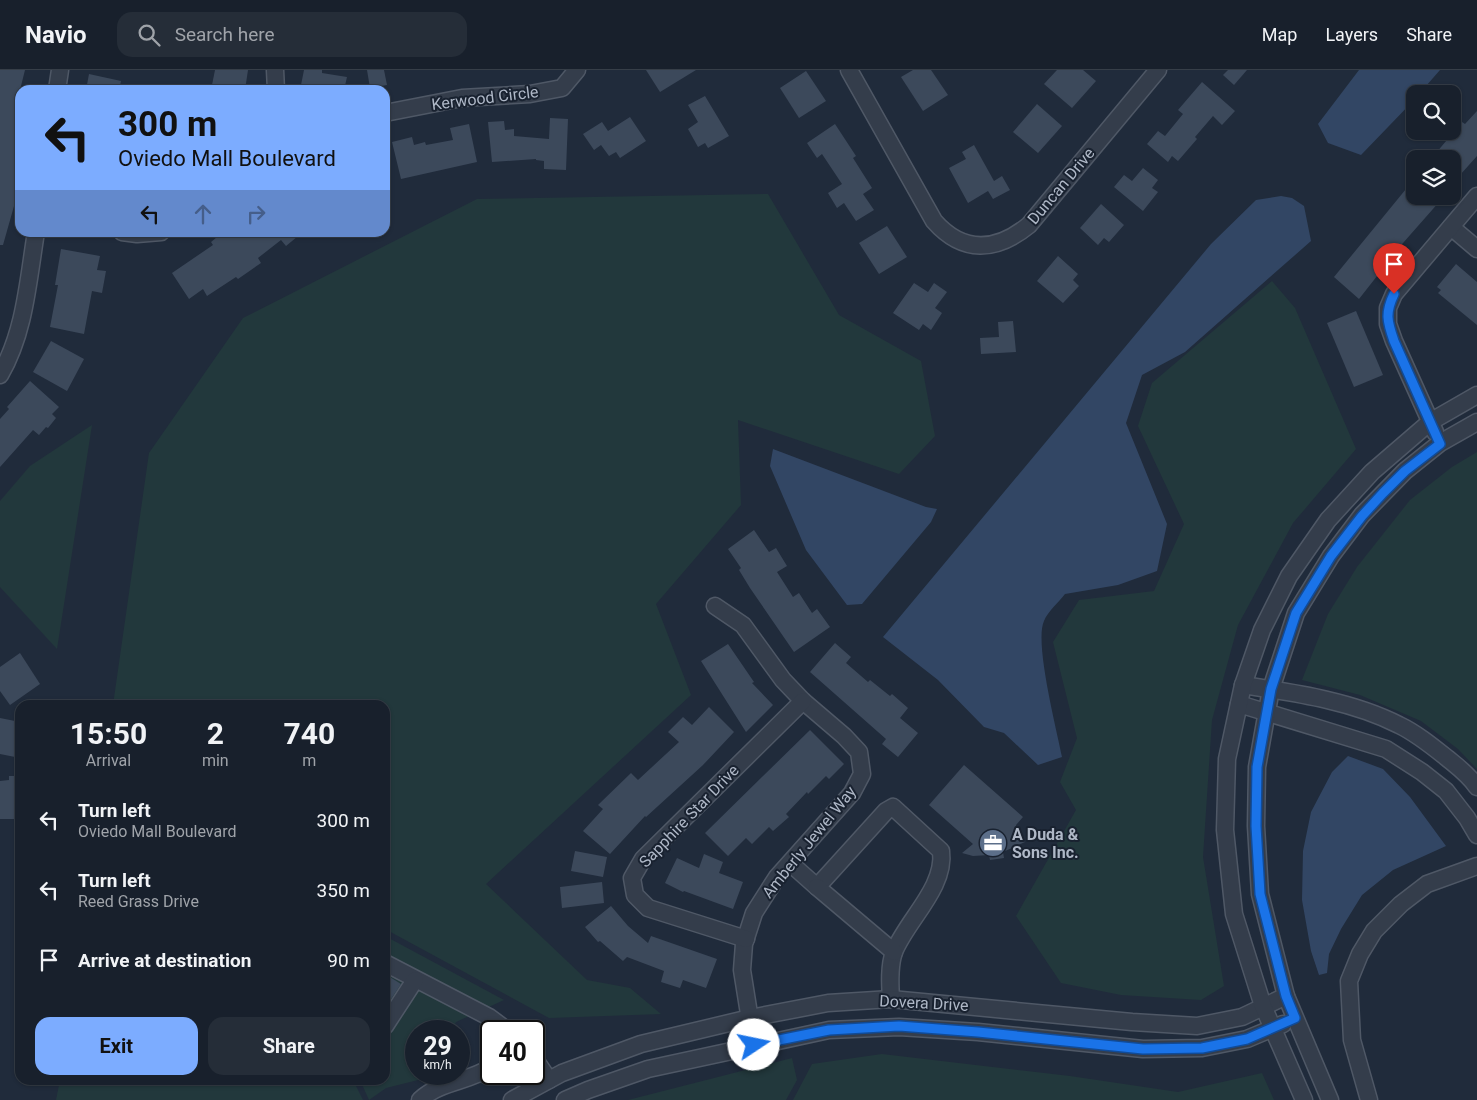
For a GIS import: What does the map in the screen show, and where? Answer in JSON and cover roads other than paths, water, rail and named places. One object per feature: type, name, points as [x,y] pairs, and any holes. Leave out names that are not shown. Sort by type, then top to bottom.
[{"type":"street","points":[[58,85],[60,70]]},
{"type":"street","points":[[275,70],[276,85]]},
{"type":"street","name":"Kerwood Circle","points":[[390,112],[462,98],[530,94],[562,88],[577,70]]},
{"type":"street","name":"Duncan Drive","points":[[849,70],[934,221],[944,233],[956,240],[986,245],[1000,243],[1014,237],[1029,226],[1158,70]]},
{"type":"street","points":[[1440,444],[1394,341],[1388,324],[1388,308],[1394,294],[1477,196]]},
{"type":"street","points":[[1451,227],[1477,249]]},
{"type":"street","points":[[0,375],[15,346],[22,321],[35,237]]},
{"type":"street","points":[[1304,1100],[1263,1006],[1234,914],[1225,830],[1227,759],[1243,685],[1262,630],[1289,576],[1328,520],[1372,472],[1430,422],[1477,395]]},
{"type":"street","points":[[1330,1100],[1286,996],[1260,894],[1256,826],[1257,767],[1271,689],[1296,613],[1331,556],[1362,516],[1405,471],[1440,444],[1477,422]]},
{"type":"street","name":"Amberly Jewel Way","points":[[715,606],[743,625],[783,680],[859,752],[862,774],[852,793],[777,877],[754,913],[746,939],[742,970],[754,1045]]},
{"type":"street","points":[[1243,685],[1356,707],[1400,725],[1432,745],[1470,777],[1477,787]]},
{"type":"street","name":"Sapphire Star Drive","points":[[746,939],[648,908],[635,895],[632,878],[643,859],[803,701]]},
{"type":"street","points":[[1239,704],[1386,749],[1422,772],[1446,792],[1477,834]]},
{"type":"street","points":[[817,887],[886,811],[893,807],[941,851],[942,861],[938,878],[894,952],[890,976],[891,998]]},
{"type":"street","points":[[790,862],[894,952]]},
{"type":"street","points":[[1369,1100],[1352,1040],[1348,981],[1360,954],[1374,932],[1401,904],[1427,884],[1477,866]]},
{"type":"street","points":[[390,966],[493,1020]]},
{"type":"street","points":[[390,1018],[415,980]]},
{"type":"street","name":"Dovera Drive","points":[[512,1100],[562,1073],[641,1044],[750,1018],[828,1003],[891,998],[1132,1022],[1197,1026],[1242,1016],[1286,996]]},
{"type":"street","name":"Dovera Drive","points":[[565,1100],[648,1069],[829,1030],[899,1026],[1143,1049],[1202,1048],[1247,1039],[1295,1018]]},
{"type":"street","points":[[420,1100],[436,1088],[469,1078],[480,1072]]},
{"type":"street","points":[[545,1074],[549,1080]]},
{"type":"water","points":[[1359,70],[1440,70],[1427,85],[1406,85],[1406,108],[1361,155],[1328,143],[1318,124]]},
{"type":"water","points":[[1281,196],[1292,198],[1304,206],[1311,241],[1185,352],[1142,375],[1126,423],[1167,524],[1157,571],[1118,585],[1065,594],[1046,617],[1042,632],[1044,666],[1062,757],[1038,765],[1004,733],[984,727],[938,680],[883,637],[1211,244],[1256,200]]},
{"type":"water","points":[[773,449],[926,507],[937,509],[931,522],[862,604],[847,605],[806,550],[770,466]]},
{"type":"water","points":[[1348,756],[1383,769],[1410,797],[1446,846],[1393,870],[1362,895],[1341,929],[1329,954],[1327,973],[1319,975],[1311,951],[1302,900],[1303,851],[1311,812],[1332,772]]},
{"type":"place","name":"A Duda & Sons Inc.","points":[[993,843]]}]
